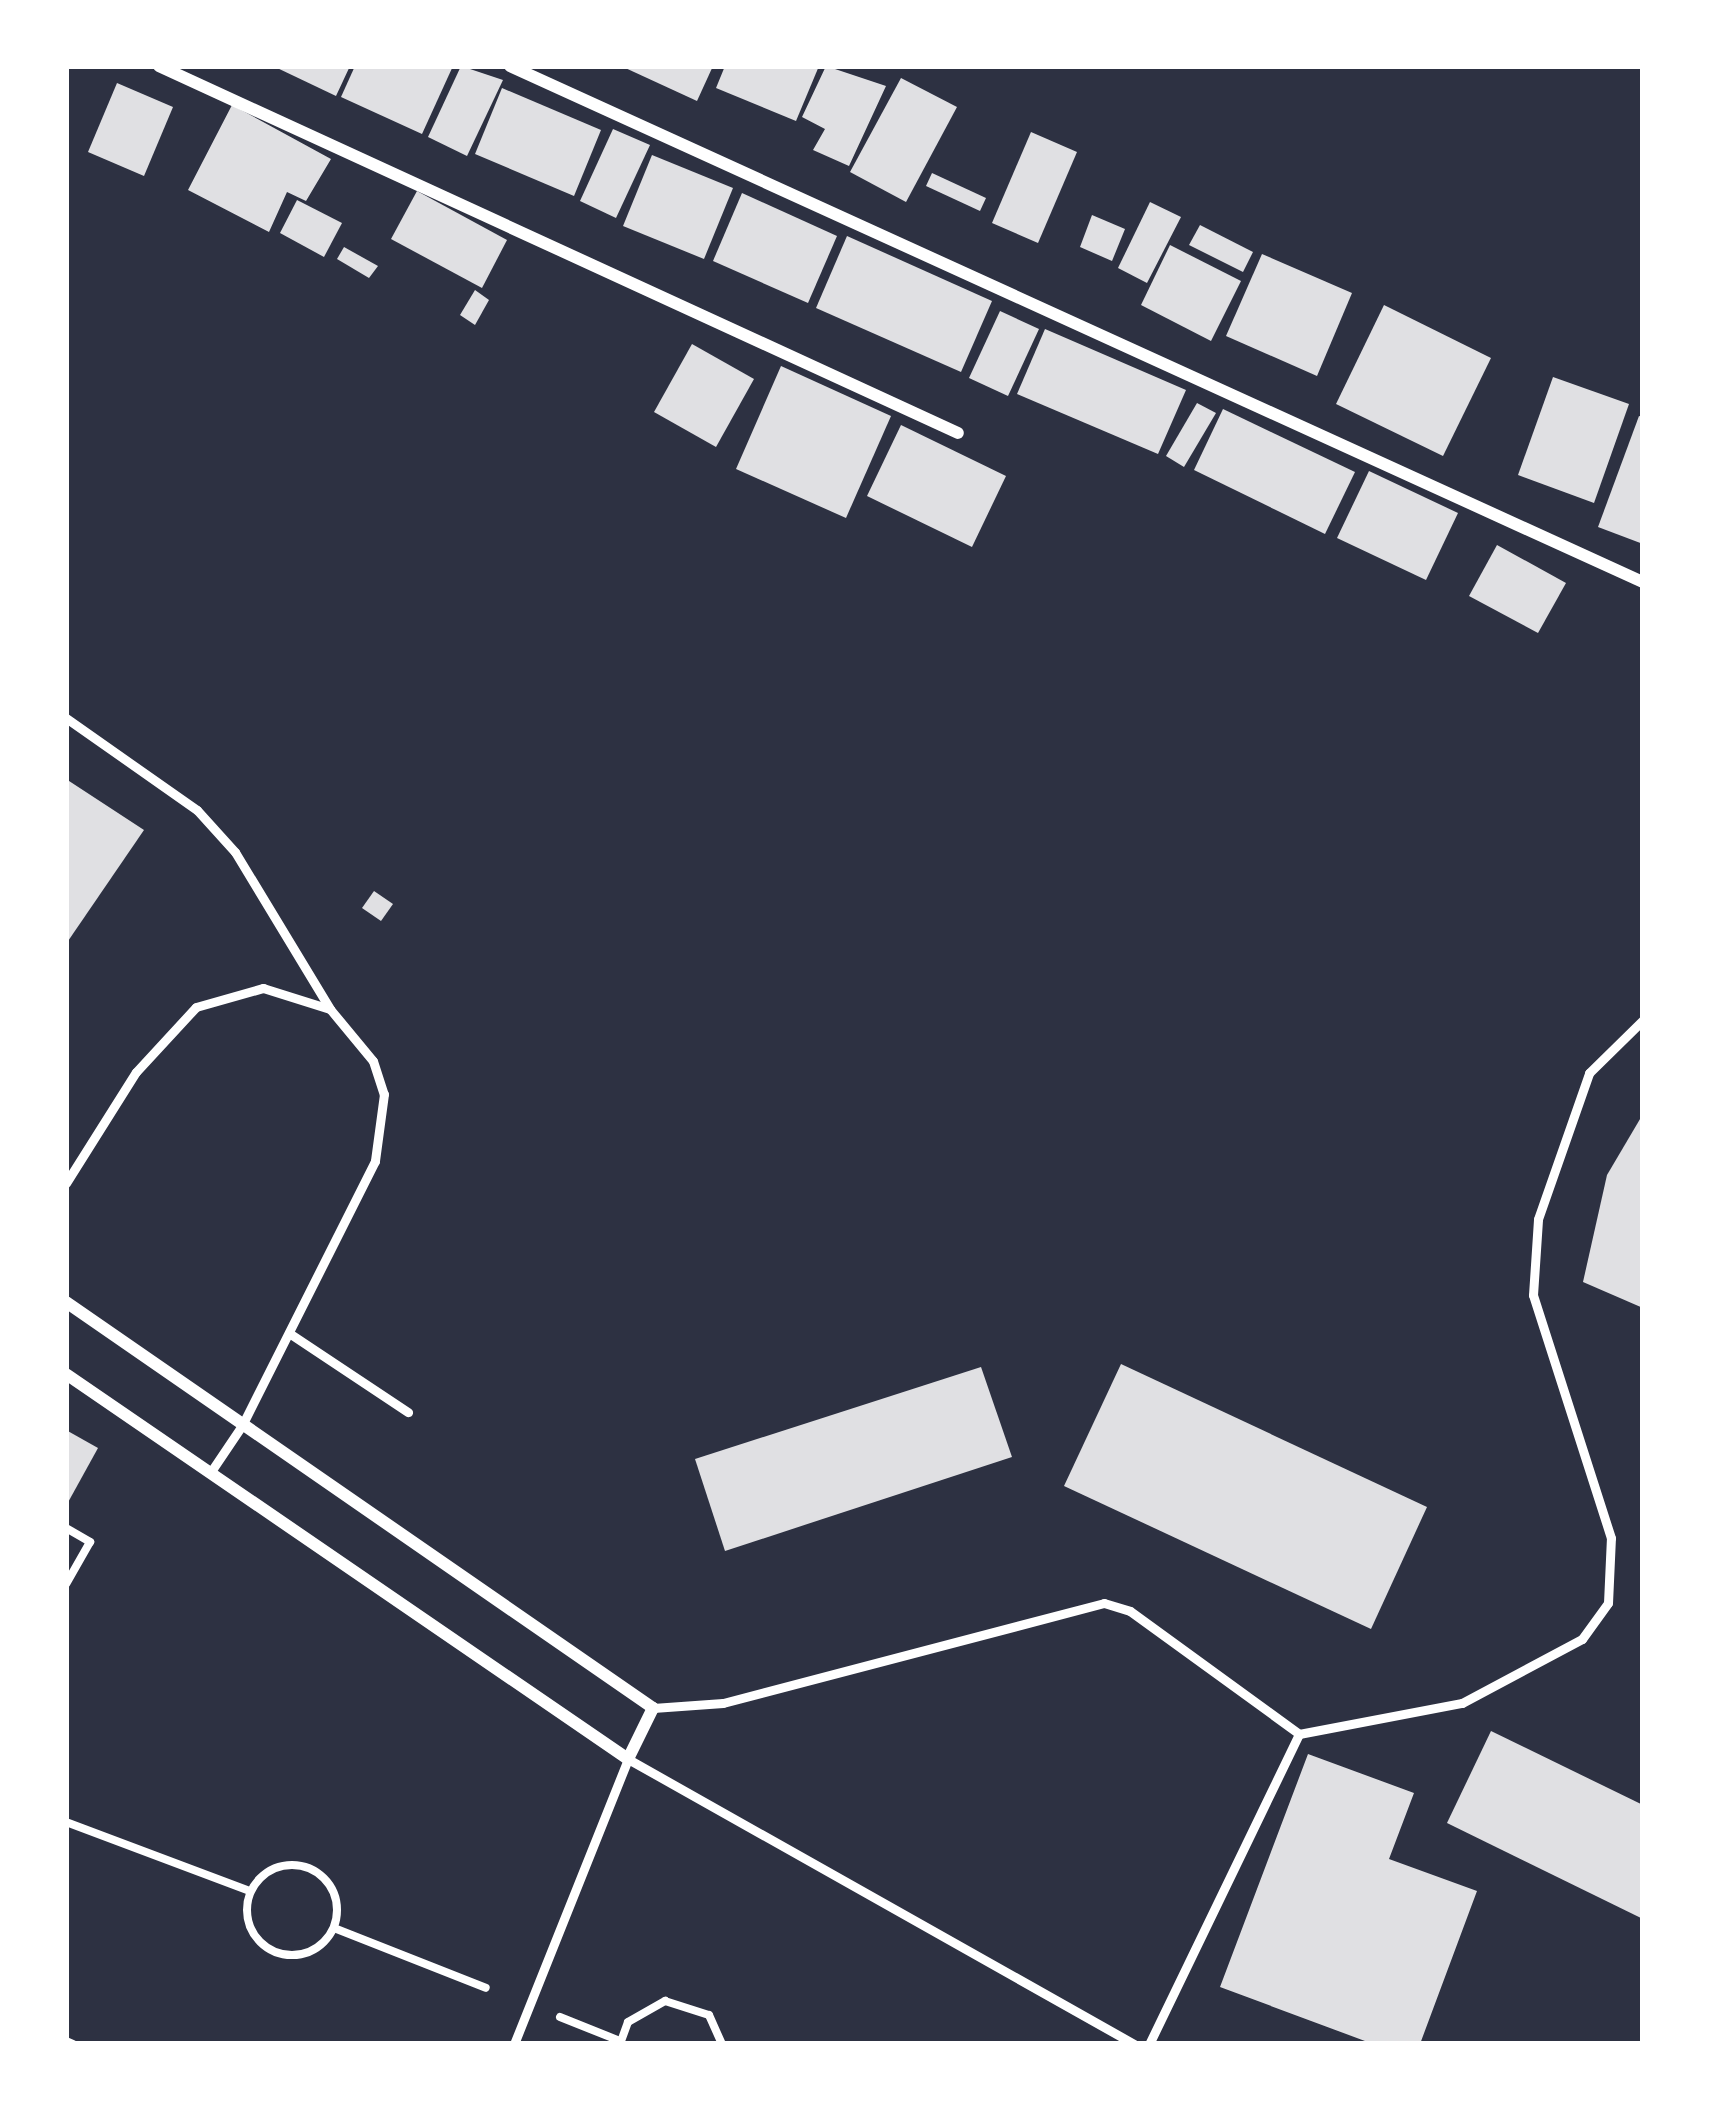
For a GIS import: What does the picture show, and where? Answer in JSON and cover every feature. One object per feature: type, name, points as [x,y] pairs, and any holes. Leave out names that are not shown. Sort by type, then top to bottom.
[{"type":"street","points":[[159,66],[958,433]]},
{"type":"street","points":[[510,66],[1643,582]]},
{"type":"street","points":[[66,1302],[653,1708],[628,1759],[66,1374]]},
{"type":"lane","points":[[66,718],[197,810],[235,852],[329,1009],[373,1061],[384,1128],[289,1334],[243,1424],[209,1473]]},
{"type":"lane","points":[[66,1183],[136,1072],[196,1006],[262,988],[329,1009]]},
{"type":"lane","points":[[653,1708],[723,1702],[1104,1603],[1130,1611],[1299,1734],[1462,1703],[1582,1639],[1608,1604],[1611,1538],[1533,1295],[1538,1219],[1588,1073],[1643,1020]]},
{"type":"lane","points":[[289,1334],[408,1412]]},
{"type":"lane","points":[[1149,2044],[1299,1734]]},
{"type":"lane","points":[[514,2044],[628,1759],[1134,2044]]},
{"type":"path","points":[[66,1528],[91,1542],[66,1584]]},
{"type":"path","points":[[66,1822],[250,1891]]},
{"type":"path","points":[[310,1868],[338,1899],[334,1928],[316,1949],[274,1952],[252,1932],[250,1891],[268,1870],[310,1868]]},
{"type":"path","points":[[334,1928],[486,1988]]},
{"type":"path","points":[[556,2016],[620,2043],[645,2007],[665,2001],[709,2015],[722,2044]]},
{"type":"building","points":[[273,66],[350,66],[336,96]]},
{"type":"building","points":[[355,66],[453,66],[422,134],[341,97]]},
{"type":"building","points":[[461,66],[503,80],[467,156],[428,137]]},
{"type":"building","points":[[621,66],[713,66],[697,101]]},
{"type":"building","points":[[725,66],[819,66],[796,121],[716,88]]},
{"type":"building","points":[[826,66],[886,86],[849,166],[813,150],[825,129],[802,117]]},
{"type":"building","points":[[901,78],[957,107],[906,202],[850,172]]},
{"type":"building","points":[[117,83],[173,107],[144,176],[88,152]]},
{"type":"building","points":[[502,88],[601,130],[574,196],[475,154]]},
{"type":"building","points":[[232,105],[331,159],[306,201],[287,192],[269,232],[188,190]]},
{"type":"building","points":[[613,129],[650,145],[616,218],[580,201]]},
{"type":"building","points":[[1031,132],[1077,152],[1038,243],[992,223]]},
{"type":"building","points":[[652,155],[733,188],[704,259],[623,226]]},
{"type":"building","points":[[932,173],[986,198],[980,211],[926,186]]},
{"type":"building","points":[[417,191],[507,240],[482,288],[391,239]]},
{"type":"building","points":[[742,193],[837,236],[808,303],[713,261]]},
{"type":"building","points":[[297,200],[342,223],[324,257],[280,233]]},
{"type":"building","points":[[1150,202],[1181,217],[1147,283],[1118,268]]},
{"type":"building","points":[[1092,215],[1125,229],[1112,261],[1080,247]]},
{"type":"building","points":[[1200,225],[1253,252],[1243,272],[1189,245]]},
{"type":"building","points":[[847,236],[992,301],[961,372],[816,308]]},
{"type":"building","points":[[1170,245],[1241,281],[1211,341],[1141,305]]},
{"type":"building","points":[[344,247],[378,266],[369,278],[337,259]]},
{"type":"building","points":[[1262,254],[1352,293],[1317,376],[1226,336]]},
{"type":"building","points":[[475,290],[489,300],[475,325],[460,315]]},
{"type":"building","points":[[1384,305],[1491,358],[1443,456],[1336,404]]},
{"type":"building","points":[[1000,311],[1039,329],[1008,396],[969,378]]},
{"type":"building","points":[[1045,329],[1186,390],[1158,454],[1017,394]]},
{"type":"building","points":[[692,344],[754,379],[716,447],[654,412]]},
{"type":"building","points":[[781,366],[891,416],[846,518],[736,469]]},
{"type":"building","points":[[1553,377],[1629,404],[1594,503],[1518,475]]},
{"type":"building","points":[[1197,403],[1216,413],[1184,467],[1166,456]]},
{"type":"building","points":[[1223,409],[1355,472],[1325,534],[1194,470]]},
{"type":"building","points":[[1639,416],[1643,417],[1643,544],[1598,527]]},
{"type":"building","points":[[901,425],[1006,476],[972,547],[867,496]]},
{"type":"building","points":[[1369,471],[1458,513],[1426,580],[1337,538]]},
{"type":"building","points":[[1497,545],[1566,583],[1538,633],[1469,596]]},
{"type":"building","points":[[66,779],[144,830],[66,944]]},
{"type":"building","points":[[374,891],[393,904],[381,921],[362,908]]},
{"type":"building","points":[[1643,1114],[1643,1308],[1583,1282],[1607,1175]]},
{"type":"building","points":[[1121,1364],[1427,1507],[1371,1629],[1064,1486]]},
{"type":"building","points":[[981,1367],[1012,1457],[725,1551],[695,1459]]},
{"type":"building","points":[[66,1430],[98,1448],[66,1506]]},
{"type":"building","points":[[1491,1731],[1643,1805],[1643,1919],[1447,1823]]},
{"type":"building","points":[[1308,1754],[1414,1793],[1389,1859],[1477,1891],[1420,2044],[1373,2044],[1220,1987]]}]
